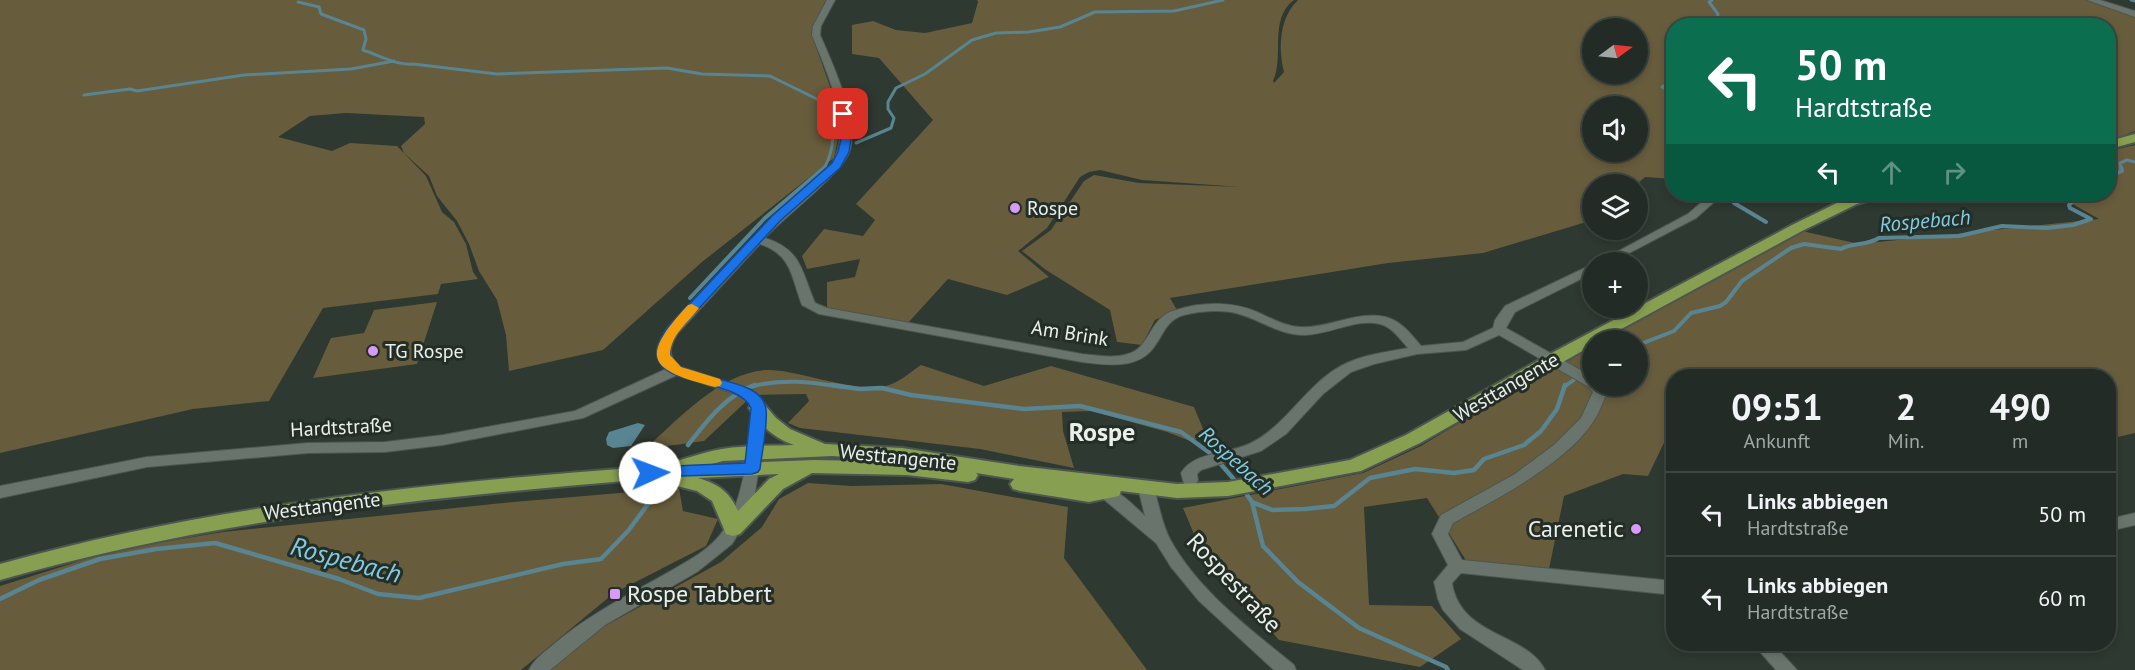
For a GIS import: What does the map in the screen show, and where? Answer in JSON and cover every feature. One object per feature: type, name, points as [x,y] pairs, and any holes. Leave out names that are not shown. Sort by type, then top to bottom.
[{"type":"main road","points":[[2116,143],[2135,138]]},
{"type":"main road","name":"Westtangente","points":[[0,572],[116,540],[247,516],[342,503],[650,473],[832,450],[902,454],[1019,473],[1178,491],[1228,489],[1354,466],[1413,439],[1554,359],[1797,228],[1852,201]]},
{"type":"main road","points":[[746,396],[768,423],[783,435],[832,450]]},
{"type":"main road","name":"Westtangente","points":[[753,461],[948,472],[1089,495],[1146,488]]},
{"type":"main road","points":[[733,529],[776,484],[795,473],[817,466]]},
{"type":"main road","points":[[650,473],[711,489],[729,507],[733,529]]},
{"type":"street","points":[[538,670],[580,632],[619,606],[702,560],[724,542],[733,529],[748,493],[753,461],[746,396],[676,370],[666,362],[663,355],[664,345],[672,331],[757,239],[836,165],[844,152],[846,139],[839,90],[816,35],[817,26],[831,0]]},
{"type":"street","points":[[2091,0],[2135,14]]},
{"type":"street","points":[[1623,252],[1692,216],[1709,201]]},
{"type":"street","name":"Am Brink","points":[[757,239],[778,245],[792,258],[809,305],[824,311],[1082,358],[1107,361],[1131,358],[1144,351],[1161,321],[1177,314],[1224,308],[1243,311],[1269,324],[1290,330],[1308,331],[1368,319],[1382,320],[1394,325],[1417,350]]},
{"type":"street","points":[[1190,480],[1189,473],[1196,466],[1256,447],[1281,430],[1318,391],[1346,369],[1370,360],[1417,350],[1466,346],[1499,330],[1502,320],[1510,309],[1582,273]]},
{"type":"street","points":[[1499,330],[1582,376]]},
{"type":"street","name":"Hardtstraße","points":[[0,492],[147,462],[308,448],[385,447],[442,440],[578,415],[676,370]]},
{"type":"street","points":[[1457,566],[1440,534],[1447,519],[1521,478],[1559,449],[1587,420],[1598,396]]},
{"type":"street","name":"Rospestraße","points":[[1146,488],[1153,518],[1164,544],[1199,588],[1254,642],[1287,670]]},
{"type":"street","points":[[1103,492],[1124,506],[1164,544]]},
{"type":"street","points":[[2116,523],[2135,519]]},
{"type":"street","points":[[1457,566],[1666,587]]},
{"type":"street","points":[[1457,566],[1443,582],[1448,604],[1464,622],[1524,657],[1536,670]]},
{"type":"street","points":[[1769,651],[1788,670]]},
{"type":"shaded area","points":[[0,0],[827,0],[811,33],[833,95],[839,134],[834,158],[702,262],[603,350],[509,371],[506,335],[497,300],[479,271],[457,221],[437,196],[429,176],[404,153],[401,146],[425,124],[424,117],[346,113],[310,116],[278,137],[332,151],[350,143],[397,146],[426,176],[442,212],[454,222],[466,244],[473,272],[478,279],[441,284],[438,294],[323,308],[269,401],[193,409],[0,453]]},
{"type":"shaded area","points":[[977,0],[1294,0],[1281,17],[1274,83],[1284,72],[1281,54],[1282,34],[1287,16],[1298,0],[2086,0],[2135,15],[2135,131],[2116,138],[2116,18],[1666,18],[1666,178],[1648,177],[1648,174],[1582,174],[1582,223],[1483,253],[1388,263],[1170,298],[1177,310],[1155,320],[1142,345],[1117,342],[1110,310],[1046,270],[1022,251],[1051,230],[1084,181],[1094,175],[1139,183],[1241,187],[1142,180],[1100,170],[1089,172],[1080,177],[1047,228],[1018,251],[1049,277],[1007,295],[948,279],[907,324],[827,308],[827,282],[855,277],[860,259],[807,269],[802,256],[824,229],[863,236],[875,220],[856,204],[933,120],[879,58],[852,54],[852,25],[873,21],[896,30],[925,33],[972,23]]},
{"type":"shaded area","points":[[2135,145],[2135,433],[2116,437],[2116,369],[1666,369],[1666,438],[1648,476],[1623,474],[1564,496],[1549,569],[1467,562],[1427,498],[1364,507],[1369,605],[1432,606],[1461,639],[1420,667],[1279,640],[1202,553],[1183,508],[1363,473],[1421,446],[1582,349],[1582,396],[1648,396],[1648,330],[1614,330],[1636,318],[1648,318],[1648,311],[1802,231],[1859,244],[2099,219],[2067,201],[2116,201],[2116,149]]},
{"type":"shaded area","name":"TG Rospe","points":[[437,302],[417,364],[313,378],[331,338],[364,333],[374,310]]},
{"type":"shaded area","points":[[921,365],[984,386],[1051,366],[1194,407],[1206,436],[1190,441],[1167,432],[1092,411],[1062,412],[1063,431],[1074,468],[980,449],[800,428],[788,423],[809,401],[806,394],[753,395],[704,441],[645,449],[701,399],[733,379],[750,373],[767,370],[781,371],[849,385],[881,387],[894,383]]},
{"type":"shaded area","points":[[808,483],[851,486],[941,484],[1068,507],[1064,558],[1147,670],[549,670],[603,627],[721,562],[762,527],[779,499]]},
{"type":"shaded area","points":[[679,488],[683,511],[718,519],[706,546],[614,593],[521,670],[0,670],[0,586],[115,550],[223,532],[513,502]]},
{"type":"water","points":[[638,423],[645,425],[631,446],[613,448],[607,445],[606,439],[609,432]]},
{"type":"waterway","points":[[856,143],[891,128],[894,118],[888,109],[888,102],[896,88],[925,74],[972,40],[996,33],[1029,32],[1060,27],[1095,12],[1174,11],[1223,0]]},
{"type":"waterway","points":[[1712,0],[1709,2],[1718,14],[1717,18]]},
{"type":"waterway","points":[[2131,0],[2135,1]]},
{"type":"waterway","points":[[298,2],[319,7],[321,14],[364,30],[366,39],[363,50],[393,61]]},
{"type":"waterway","points":[[84,95],[130,89],[137,91],[244,75],[351,69],[393,61]]},
{"type":"waterway","points":[[393,61],[497,74],[667,68],[702,74],[770,76],[823,102],[832,136],[831,151],[825,167]]},
{"type":"waterway","points":[[1666,85],[1662,87],[1666,89]]},
{"type":"waterway","name":"Rospebach","points":[[2121,169],[2120,163],[2127,160],[2135,162]]},
{"type":"waterway","points":[[690,298],[765,218],[825,167]]},
{"type":"waterway","name":"Rospebach","points":[[2116,174],[2122,171],[2121,167]]},
{"type":"waterway","name":"Rospebach","points":[[1648,341],[1674,331],[1691,313],[1720,306],[1726,302],[1742,281],[1791,248],[1804,244],[1841,249],[1879,238],[1959,236],[2002,226],[2047,228],[2073,225],[2091,219],[2070,208],[2069,205],[2073,201]]},
{"type":"waterway","points":[[1734,203],[1766,222]]},
{"type":"waterway","name":"Rospebach","points":[[1564,387],[1582,374]]},
{"type":"waterway","name":"Rospebach","points":[[750,387],[773,382],[808,382],[843,387]]},
{"type":"waterway","name":"Rospebach","points":[[750,387],[755,385]]},
{"type":"waterway","name":"Rospebach","points":[[832,385],[859,389],[882,388],[911,395],[1024,409],[1080,406],[1181,432],[1214,456]]},
{"type":"waterway","name":"Rospebach","points":[[688,445],[726,402],[750,387]]},
{"type":"waterway","name":"Rospebach","points":[[1252,502],[1272,510],[1334,506],[1370,478],[1415,469],[1454,473],[1474,470],[1484,459],[1524,445],[1541,431],[1557,409],[1564,387]]},
{"type":"waterway","name":"Rospebach","points":[[1219,462],[1238,484]]},
{"type":"waterway","name":"Rospebach","points":[[1243,489],[1252,502]]},
{"type":"waterway","name":"Rospebach","points":[[0,599],[39,580],[100,559],[156,549],[215,543],[339,579],[378,594],[419,598],[563,564],[601,559],[628,531],[657,492]]},
{"type":"waterway","points":[[1252,502],[1263,546],[1298,582],[1359,628],[1446,667],[1448,670]]},
{"type":"slow traffic","points":[[692,308],[672,331],[664,345],[663,355],[666,362],[676,370],[715,383]]},
{"type":"place","name":"Rospe","points":[[1015,208]]},
{"type":"place","name":"TG Rospe","points":[[373,351]]},
{"type":"place","name":"Carenetic","points":[[1636,529]]},
{"type":"place","name":"Rospe Tabbert","points":[[615,594]]},
{"type":"district","name":"Rospe","points":[[1102,432]]},
{"type":"route","points":[[650,473],[752,469],[758,429],[758,404],[747,393],[676,370],[666,362],[663,355],[664,345],[672,331],[776,219],[836,165],[844,152],[846,139],[843,114]]}]
